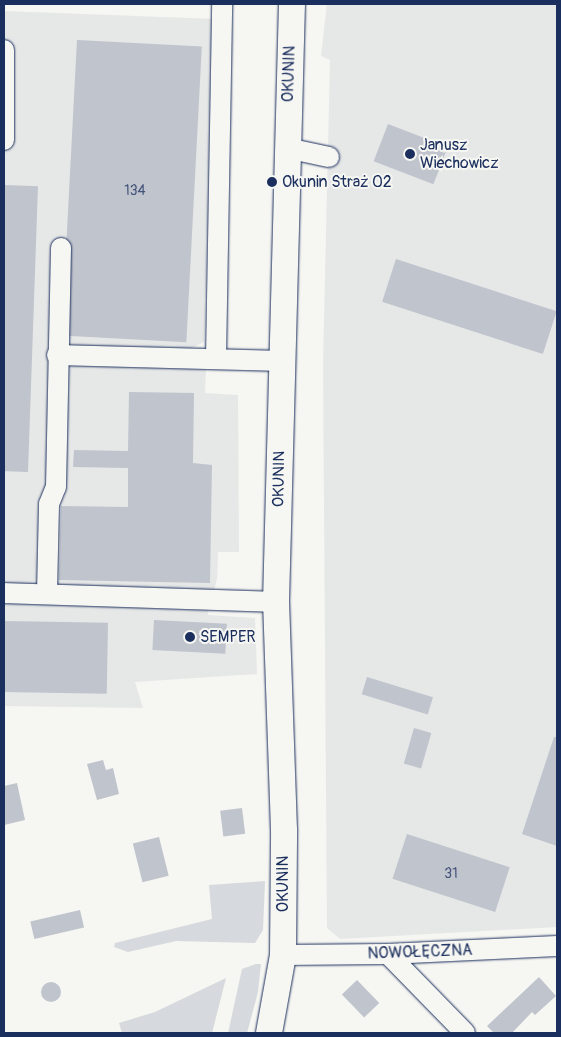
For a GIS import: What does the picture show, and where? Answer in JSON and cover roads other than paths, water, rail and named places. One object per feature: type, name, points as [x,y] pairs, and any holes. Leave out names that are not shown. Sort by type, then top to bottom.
[{"type":"main road","name":"OKUNIN","points":[[269,1033],[283,955],[284,830],[276,602],[292,4]]},
{"type":"street","points":[[216,358],[222,4]]},
{"type":"street","points":[[4,50],[4,140]]},
{"type":"street","points":[[287,148],[328,157]]},
{"type":"street","points":[[47,593],[49,504],[56,488],[57,355],[61,248]]},
{"type":"street","points":[[57,355],[282,361]]},
{"type":"street","points":[[4,593],[276,602]]},
{"type":"street","name":"NOWOŁĘCZNA","points":[[283,955],[388,954],[557,946]]},
{"type":"street","points":[[388,954],[465,1033]]},
{"type":"place","name":"Janusz Wiechowicz","points":[[410,154]]},
{"type":"place","name":"Okunin Straż 02","points":[[272,182]]},
{"type":"place","name":"SEMPER","points":[[190,637]]}]
